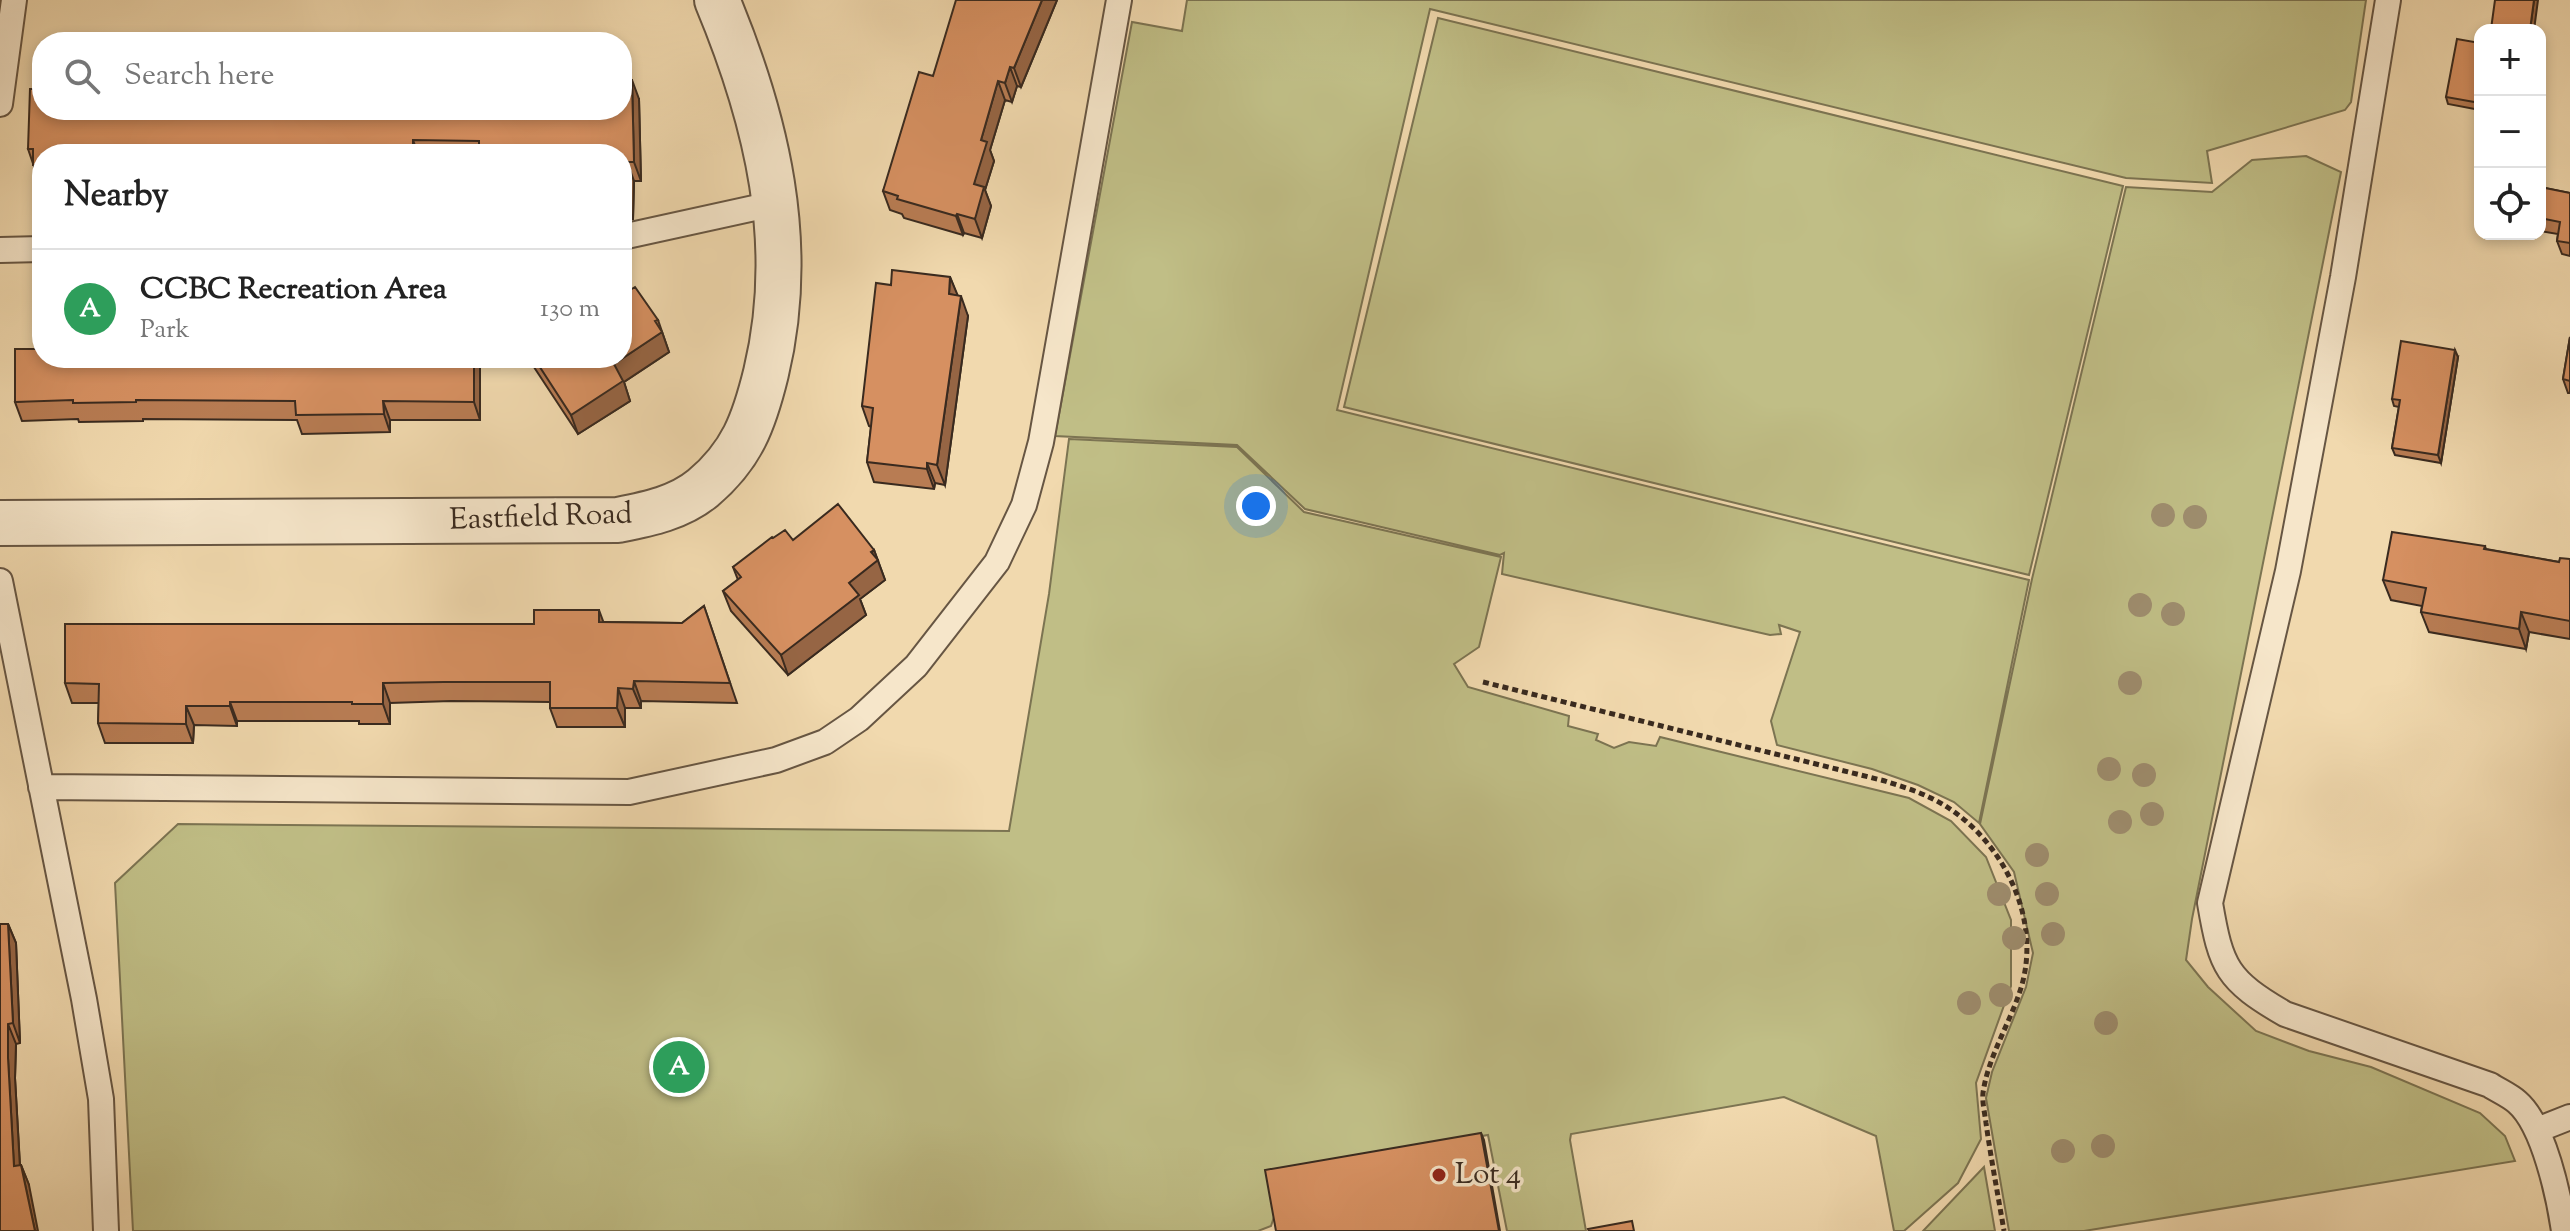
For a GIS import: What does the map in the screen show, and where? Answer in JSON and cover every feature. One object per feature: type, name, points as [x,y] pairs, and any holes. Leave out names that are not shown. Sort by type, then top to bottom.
[{"type":"street","name":"Eastfield Road","points":[[0,523],[618,520],[662,511],[701,490],[731,460],[755,417],[771,351],[779,289],[777,203],[759,117],[741,57],[717,0]]},
{"type":"lane","points":[[0,104],[14,0]]},
{"type":"lane","points":[[41,787],[629,792],[776,760],[825,742],[859,719],[916,666],[997,562],[1024,505],[1041,442],[1119,0]]},
{"type":"lane","points":[[2388,0],[2341,289],[2288,571],[2210,903],[2216,941],[2225,965],[2258,998],[2285,1014],[2490,1085],[2519,1103],[2537,1130],[2551,1171],[2564,1231]]},
{"type":"lane","points":[[632,235],[777,203]]},
{"type":"lane","points":[[0,250],[32,249]]},
{"type":"lane","points":[[0,581],[84,999],[101,1099],[106,1231]]},
{"type":"lane","points":[[2537,1130],[2570,1117]]},
{"type":"path","points":[[1483,682],[1885,781],[1932,798],[1965,821],[1988,843],[2005,868],[2021,907],[2028,937],[2027,967],[1995,1050],[1982,1096],[2004,1231]]},
{"type":"shaded area","points":[[1187,0],[2366,0],[2351,102],[2345,110],[2207,151],[2212,183],[2126,178],[1430,9],[1337,410],[2029,580],[1979,823],[1954,802],[1918,785],[1872,769],[1777,745],[1771,721],[1800,632],[1779,625],[1781,634],[1770,635],[1502,574],[1504,553],[1500,555],[1305,509],[1237,445],[1055,436],[1132,22],[1182,31]]},
{"type":"shaded area","points":[[1438,18],[2123,186],[2029,575],[1344,407]]},
{"type":"shaded area","points":[[2306,156],[2341,172],[2186,960],[2208,987],[2256,1031],[2309,1051],[2371,1067],[2480,1113],[2505,1136],[2515,1161],[2084,1231],[2009,1231],[1986,1098],[1992,1072],[2026,987],[2033,953],[2014,872],[1980,824],[2032,579],[2126,187],[2212,192],[2252,160]]},
{"type":"shaded area","points":[[1069,439],[1237,447],[1304,512],[1501,557],[1479,647],[1454,664],[1468,687],[1569,716],[1568,726],[1598,734],[1596,740],[1614,748],[1629,742],[1656,746],[1660,737],[1909,798],[1951,821],[1986,857],[2011,920],[2011,986],[1976,1083],[1981,1139],[1958,1183],[1904,1231],[1894,1231],[1876,1136],[1784,1097],[1571,1134],[1586,1231],[1507,1231],[1488,1135],[1268,1173],[1275,1214],[1271,1226],[1258,1231],[133,1231],[115,883],[178,824],[1009,831],[1049,594]]},
{"type":"shaded area","points":[[1984,1167],[1995,1231],[1923,1231]]},
{"type":"building","points":[[956,0],[1042,0],[1014,68],[1010,67],[1005,83],[998,81],[981,140],[987,142],[974,184],[984,187],[975,219],[897,199],[898,196],[883,191],[919,72],[933,76]]},
{"type":"building","points":[[2495,0],[2534,0],[2531,24],[2492,24]]},
{"type":"building","points":[[2457,39],[2474,42],[2474,102],[2446,97]]},
{"type":"building","points":[[632,80],[634,162],[632,144],[479,144],[479,141],[413,140],[413,144],[32,144],[32,149],[28,149],[30,89],[32,120],[632,120]]},
{"type":"building","points":[[2546,188],[2570,193],[2570,243],[2557,241],[2560,222],[2546,219]]},
{"type":"building","points":[[892,270],[950,277],[949,294],[961,296],[937,465],[927,463],[927,469],[867,462],[873,408],[862,406],[876,283],[891,285]]},
{"type":"building","points":[[635,287],[658,320],[655,321],[662,332],[632,352],[632,289]]},
{"type":"building","points":[[2570,337],[2570,381],[2563,379]]},
{"type":"building","points":[[2401,341],[2455,350],[2438,455],[2392,448],[2400,400],[2392,399]]},
{"type":"building","points":[[15,349],[32,349],[32,368],[474,368],[474,402],[383,401],[384,414],[296,415],[295,401],[15,402]]},
{"type":"building","points":[[540,368],[616,368],[623,381],[571,415]]},
{"type":"building","points":[[838,504],[874,550],[871,552],[878,560],[849,583],[859,595],[781,655],[723,591],[741,577],[733,567],[772,537],[785,530],[793,540]]},
{"type":"building","points":[[2392,532],[2485,546],[2484,549],[2559,562],[2560,558],[2570,559],[2570,621],[2521,612],[2519,629],[2421,612],[2426,588],[2383,580]]},
{"type":"building","points":[[704,606],[730,683],[634,681],[633,689],[618,688],[617,708],[550,708],[550,682],[383,683],[383,704],[230,702],[230,706],[186,706],[186,724],[98,723],[99,684],[65,683],[65,624],[534,624],[534,610],[599,610],[599,622],[682,623]]},
{"type":"building","points":[[0,924],[8,924],[13,1023],[8,1024],[8,1058],[14,1166],[21,1165],[35,1231],[0,1231]]},
{"type":"building","name":"Lot 4","points":[[1481,1133],[1499,1231],[1276,1231],[1265,1170]]},
{"type":"building","points":[[1632,1221],[1634,1231],[1588,1229]]},
{"type":"place","name":"CCBC Recreation Area","points":[[679,1067]]},
{"type":"place","name":"Lot 4","points":[[1439,1175]]}]
